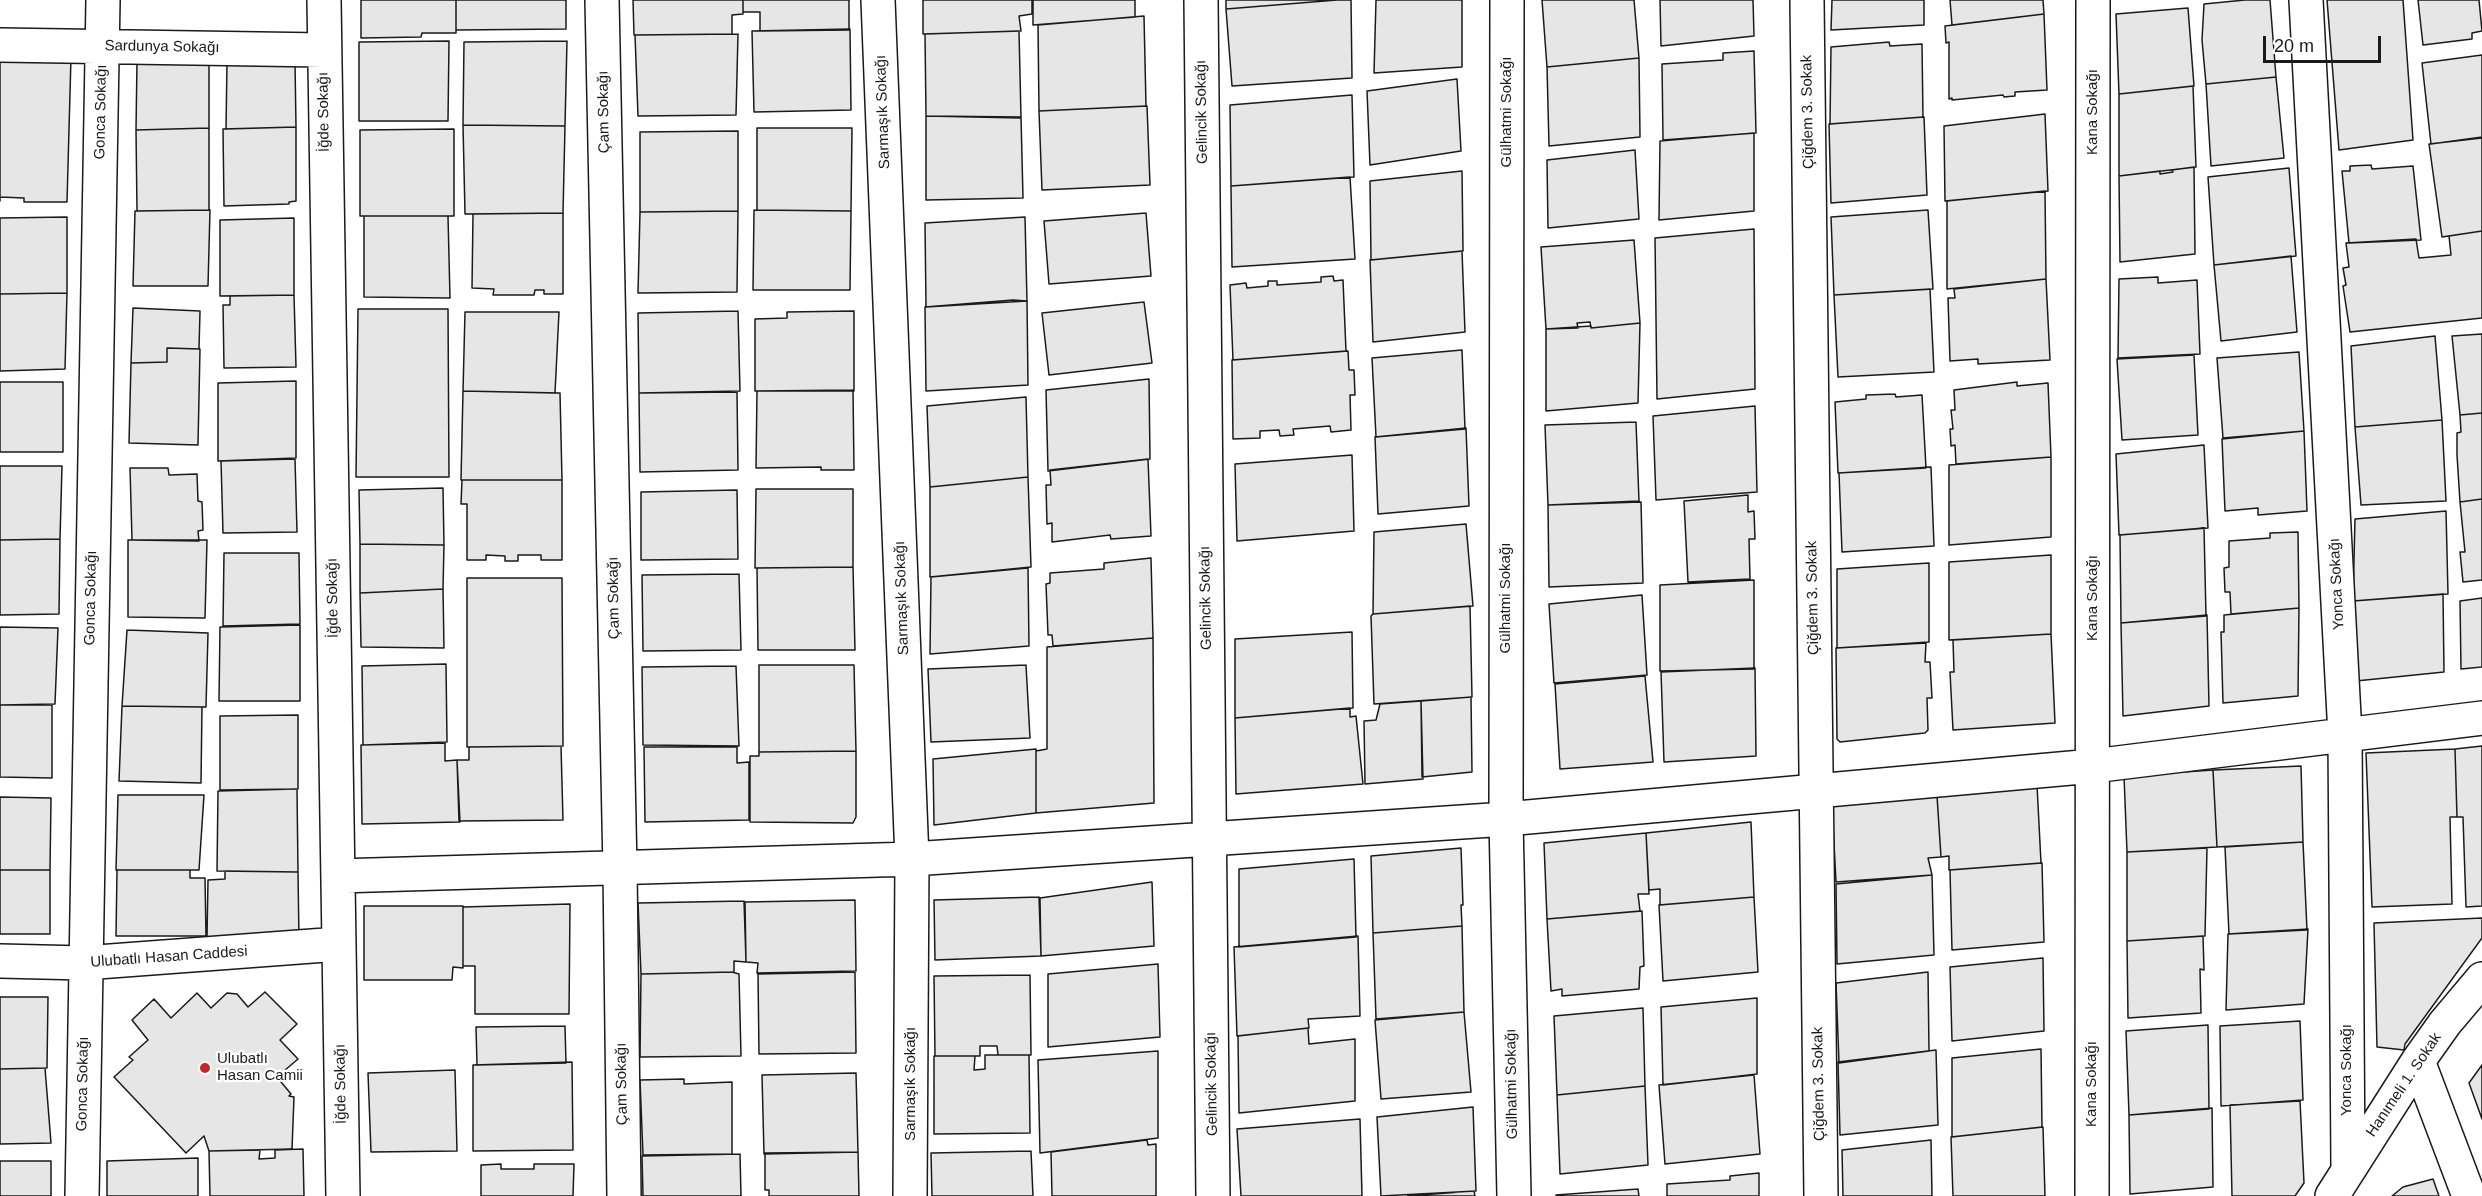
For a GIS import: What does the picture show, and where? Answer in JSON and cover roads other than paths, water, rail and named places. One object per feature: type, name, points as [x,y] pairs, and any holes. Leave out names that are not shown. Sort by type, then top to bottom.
[{"type":"street","name":"Gonca Sokağı","points":[[82,1196],[84,963],[103,0]]},
{"type":"street","name":"İğde Sokağı","points":[[324,0],[343,1196]]},
{"type":"street","name":"Çam Sokağı","points":[[602,0],[620,869],[624,1196]]},
{"type":"street","name":"Sarmaşık Sokağı","points":[[878,0],[912,860],[910,1196]]},
{"type":"street","name":"Gelincik Sokağı","points":[[1201,0],[1213,1196]]},
{"type":"street","name":"Gülhatmi Sokağı","points":[[1507,0],[1506,819],[1514,1196]]},
{"type":"street","name":"Çiğdem 3. Sokak","points":[[1807,0],[1821,1196]]},
{"type":"street","name":"Kana Sokağı","points":[[2092,0],[2092,1196]]},
{"type":"street","name":"Yonca Sokağı","points":[[2306,0],[2344,735],[2348,1168]]},
{"type":"street","name":"Sardunya Sokağı","points":[[0,45],[323,50]]},
{"type":"street","points":[[338,876],[912,860],[1209,841],[1506,819],[2093,766],[2482,718]]},
{"type":"street","name":"Ulubatlı Hasan Caddesi","points":[[0,961],[84,963],[339,944]]},
{"type":"street","name":"Hanımeli 1. Sokak","points":[[2332,1196],[2418,1061],[2445,1023],[2482,979]]},
{"type":"street","points":[[2418,1061],[2469,1196]]},
{"type":"place","name":"Ulubatlı Hasan Camii","points":[[205,1068]]}]
